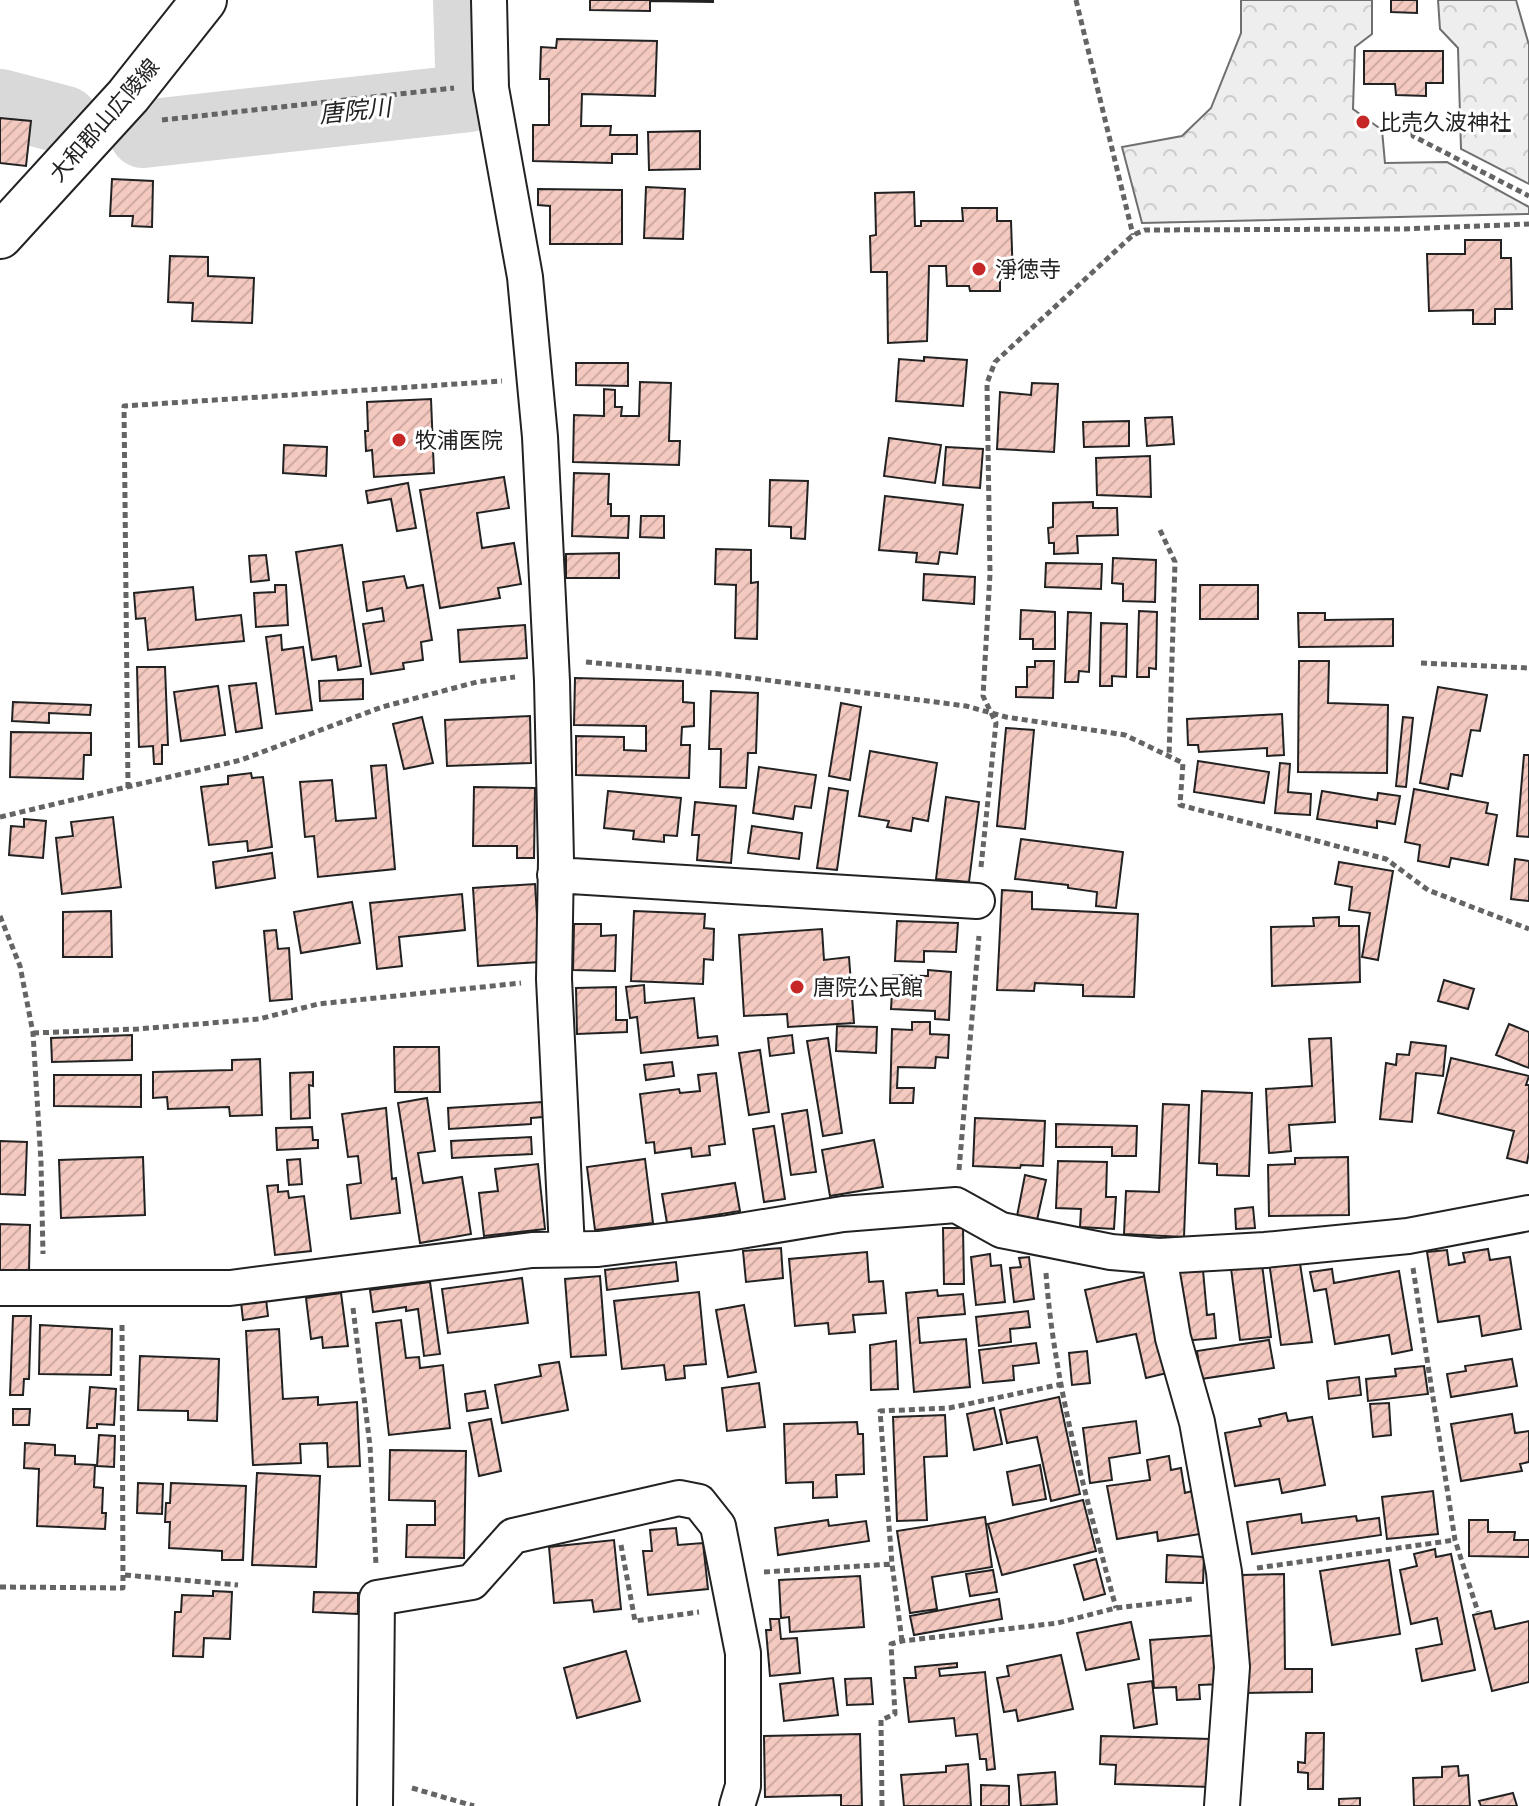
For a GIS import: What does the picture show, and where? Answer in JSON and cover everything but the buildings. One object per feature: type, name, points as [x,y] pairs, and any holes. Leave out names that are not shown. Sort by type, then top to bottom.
[{"type":"main road","name":"大和郡山広陵線","points":[[0,236],[115,111],[204,0]]},
{"type":"street","points":[[489,0],[491,84],[525,277],[535,379],[551,666],[554,979],[567,1249]]},
{"type":"street","points":[[555,875],[977,901]]},
{"type":"street","points":[[0,1288],[230,1288],[532,1250],[598,1249],[728,1233],[843,1214],[956,1205],[1001,1230],[1111,1252],[1159,1256],[1265,1250],[1408,1236],[1529,1213]]},
{"type":"street","points":[[1159,1256],[1173,1338],[1197,1422],[1224,1584],[1232,1667],[1222,1806]]},
{"type":"street","points":[[376,1792],[377,1598],[472,1582],[513,1536],[679,1498],[699,1502],[718,1526],[743,1653],[743,1786],[737,1806]]},
{"type":"path","points":[[1076,0],[1133,235]]},
{"type":"path","points":[[115,111],[155,121],[491,84]]},
{"type":"path","points":[[1413,112],[1413,136],[1529,196]]},
{"type":"path","points":[[956,1205],[981,921],[977,901],[996,723],[983,696],[990,574],[987,383],[995,362],[1133,235],[1145,230],[1402,229],[1529,224]]},
{"type":"path","points":[[128,788],[124,406],[535,379]]},
{"type":"path","points":[[1160,530],[1175,562],[1169,756]]},
{"type":"path","points":[[0,817],[241,760],[382,707],[477,682],[539,673],[563,660],[720,674],[966,706],[991,713],[1125,735],[1183,763],[1180,805],[1386,859],[1428,890],[1529,929]]},
{"type":"path","points":[[1421,663],[1529,668]]},
{"type":"path","points":[[0,916],[20,966],[33,1033],[41,1162],[43,1289]]},
{"type":"path","points":[[33,1033],[259,1019],[318,1004],[554,979]]},
{"type":"path","points":[[1408,1236],[1455,1540],[1478,1612]]},
{"type":"path","points":[[1046,1241],[1049,1313],[1062,1384],[1116,1608]]},
{"type":"path","points":[[348,1271],[370,1446],[377,1598]]},
{"type":"path","points":[[0,1587],[123,1588],[121,1289]]},
{"type":"path","points":[[902,1641],[892,1564],[880,1411],[949,1408],[1062,1384]]},
{"type":"path","points":[[616,1513],[635,1621],[731,1590],[892,1564]]},
{"type":"path","points":[[882,1806],[881,1720],[895,1714],[891,1644],[1058,1623],[1224,1584],[1455,1540]]},
{"type":"path","points":[[125,1575],[238,1585]]},
{"type":"path","points":[[376,1792],[474,1806]]},
{"type":"green space","name":"比売久波神社","points":[[1241,0],[1372,0],[1372,34],[1355,47],[1353,109],[1382,130],[1385,163],[1447,162],[1529,207],[1529,214],[1142,223],[1122,147],[1182,136],[1211,108],[1241,33]]},
{"type":"green space","points":[[1438,0],[1516,0],[1529,45],[1529,184],[1461,149],[1458,48],[1440,29]]},
{"type":"waterway","name":"唐院川","points":[[143,134],[470,98],[467,0]]},
{"type":"waterway","name":"唐院川","points":[[0,103],[65,120]]},
{"type":"place","name":"比売久波神社","points":[[1363,122]]},
{"type":"place","name":"淨徳寺","points":[[979,269]]},
{"type":"place","name":"牧浦医院","points":[[399,440]]},
{"type":"place","name":"唐院公民館","points":[[797,987]]}]
